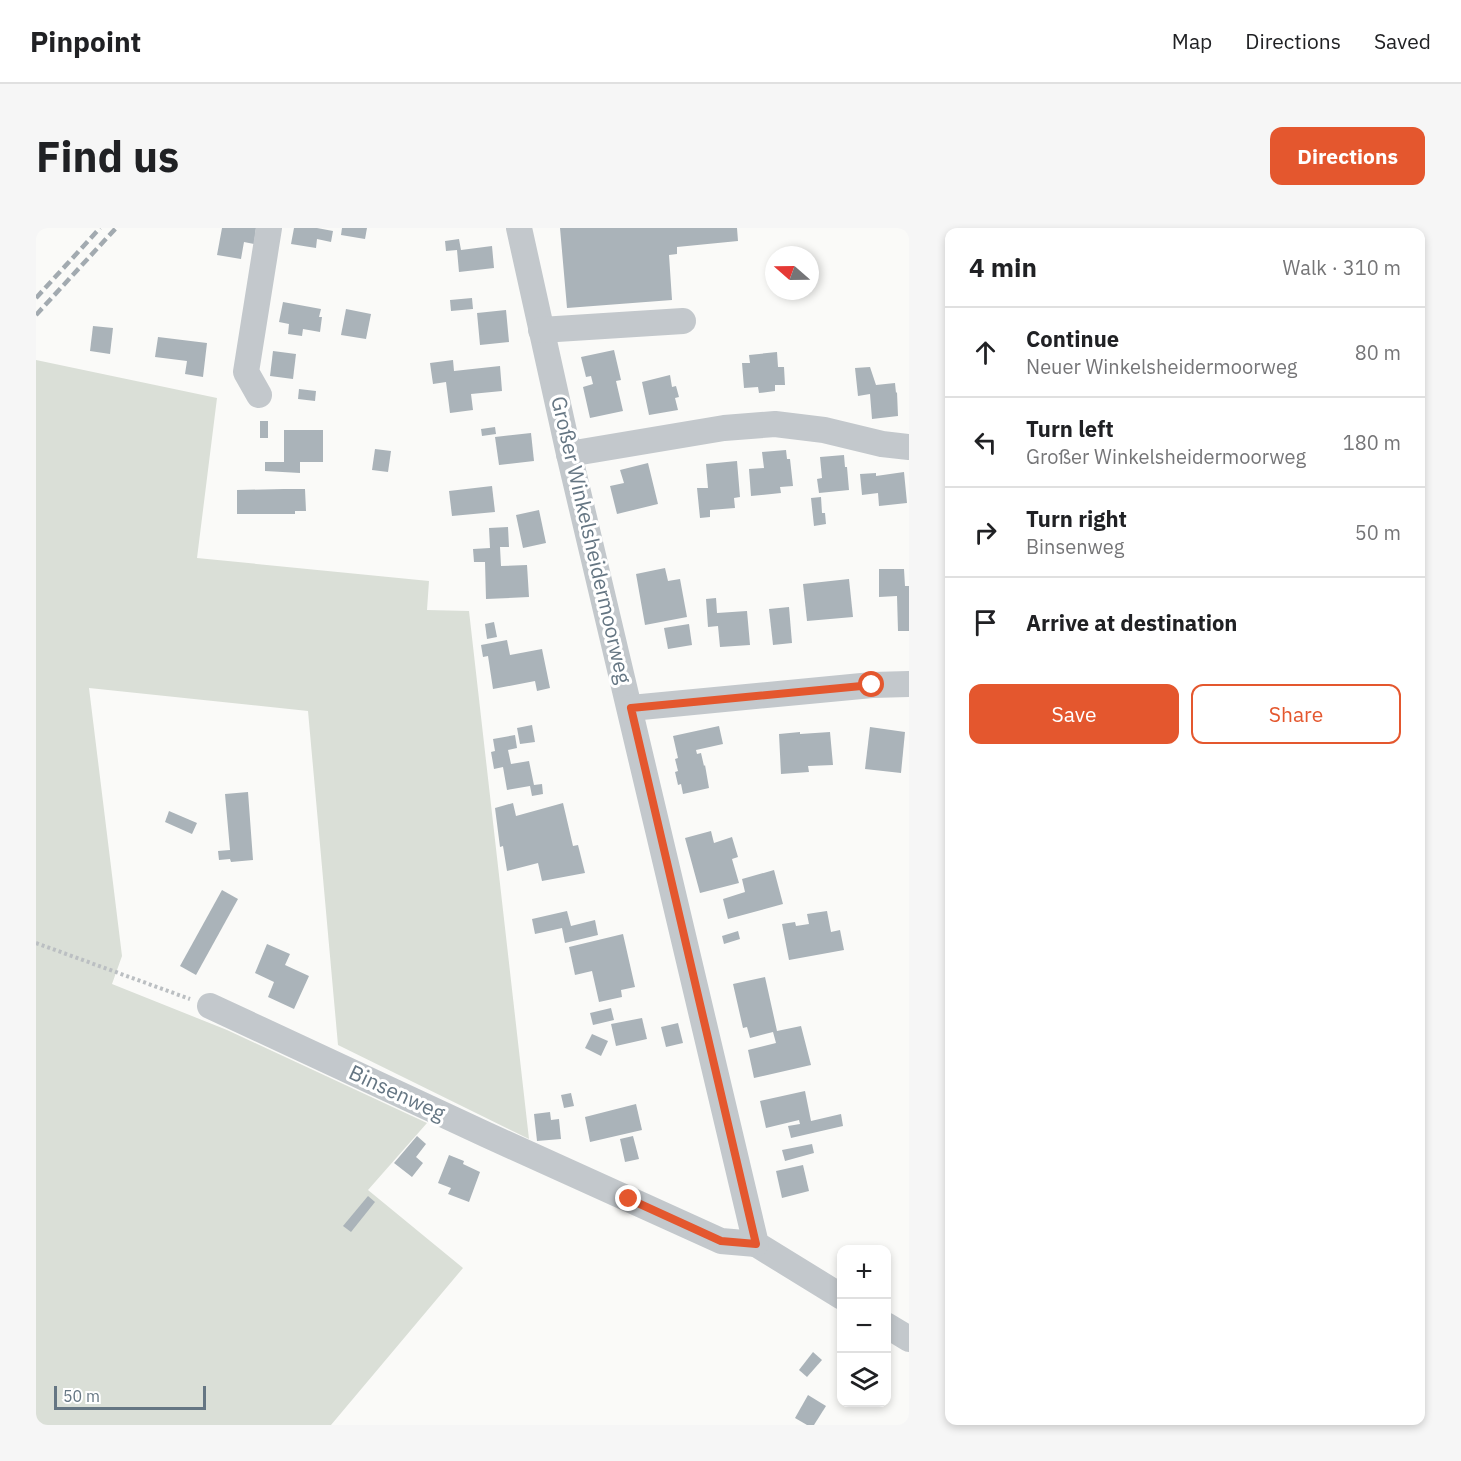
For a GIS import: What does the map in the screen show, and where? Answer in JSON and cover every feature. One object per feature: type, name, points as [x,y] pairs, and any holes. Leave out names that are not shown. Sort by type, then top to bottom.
[{"type":"street","points":[[259,395],[246,372],[269,228]]},
{"type":"street","name":"Großer Winkelsheidermoorweg","points":[[519,228],[569,454],[631,708],[756,1244]]},
{"type":"street","points":[[541,330],[683,321]]},
{"type":"street","points":[[569,454],[724,428],[774,424],[824,430],[882,444],[909,447]]},
{"type":"street","points":[[631,708],[872,685],[909,684]]},
{"type":"street","name":"Binsenweg","points":[[210,1006],[721,1241],[756,1244]]},
{"type":"street","points":[[756,1244],[837,1294]]},
{"type":"street","points":[[891,1328],[909,1339]]},
{"type":"path","points":[[36,943],[210,1006]]},
{"type":"shaded area","points":[[36,360],[217,398],[197,558],[429,581],[427,610],[469,611],[529,1139],[338,1045],[308,711],[89,688],[122,956],[112,984],[227,1030],[427,1123],[368,1190],[463,1268],[331,1425],[36,1425]]},
{"type":"building","points":[[222,228],[256,228],[254,244],[244,242],[241,259],[217,255]]},
{"type":"building","points":[[294,228],[333,231],[331,242],[317,239],[316,248],[291,244]]},
{"type":"building","points":[[342,228],[367,228],[365,239],[341,235]]},
{"type":"building","points":[[560,228],[737,228],[738,241],[677,247],[677,254],[669,255],[672,300],[567,308]]},
{"type":"building","points":[[459,239],[461,250],[492,246],[494,268],[459,272],[457,250],[446,251],[445,241]]},
{"type":"building","points":[[472,298],[473,309],[451,311],[450,300]]},
{"type":"building","points":[[283,302],[321,309],[320,332],[303,329],[302,336],[288,334],[289,324],[279,322]]},
{"type":"building","points":[[346,309],[371,314],[366,339],[341,335]]},
{"type":"building","points":[[506,310],[509,342],[480,345],[477,313]]},
{"type":"building","points":[[93,326],[113,328],[110,354],[90,351]]},
{"type":"building","points":[[158,337],[207,343],[203,377],[185,374],[187,361],[155,357]]},
{"type":"building","points":[[614,350],[621,380],[616,381],[623,411],[590,418],[583,387],[593,384],[591,376],[586,377],[581,357]]},
{"type":"building","points":[[273,351],[296,354],[293,379],[270,376]]},
{"type":"building","points":[[777,352],[778,367],[784,367],[785,385],[775,385],[775,391],[759,393],[758,387],[744,388],[742,363],[750,363],[749,355]]},
{"type":"building","points":[[453,360],[454,371],[500,366],[502,391],[471,394],[473,410],[450,413],[446,382],[433,384],[430,363]]},
{"type":"building","points":[[870,367],[876,385],[895,383],[898,416],[872,419],[870,394],[858,396],[855,368]]},
{"type":"building","points":[[670,375],[672,387],[676,386],[679,397],[675,398],[678,410],[649,415],[642,382]]},
{"type":"building","points":[[299,389],[316,391],[315,401],[298,399]]},
{"type":"building","points":[[260,421],[268,421],[268,438],[260,438]]},
{"type":"building","points":[[495,427],[496,434],[482,436],[481,429]]},
{"type":"building","points":[[284,430],[323,430],[323,462],[300,462],[300,473],[265,471],[265,462],[284,462]]},
{"type":"building","points":[[531,433],[534,461],[499,465],[495,437]]},
{"type":"building","points":[[375,449],[391,451],[388,472],[372,470]]},
{"type":"building","points":[[786,450],[787,459],[790,459],[793,486],[780,487],[781,493],[751,496],[749,469],[764,468],[762,452]]},
{"type":"building","points":[[844,455],[849,490],[819,493],[817,479],[822,478],[820,457]]},
{"type":"building","points":[[737,461],[740,497],[734,498],[735,508],[710,510],[710,517],[700,518],[697,488],[708,488],[706,464]]},
{"type":"building","points":[[648,463],[658,504],[617,514],[610,486],[624,483],[620,470]]},
{"type":"building","points":[[904,472],[907,503],[879,506],[878,493],[862,495],[860,474],[876,473],[876,476]]},
{"type":"building","points":[[492,486],[495,512],[452,516],[449,491]]},
{"type":"building","points":[[305,489],[306,511],[295,511],[295,514],[237,514],[237,490]]},
{"type":"building","points":[[821,497],[822,513],[825,513],[826,524],[814,526],[811,498]]},
{"type":"building","points":[[539,510],[546,543],[523,548],[516,515]]},
{"type":"building","points":[[508,527],[509,547],[500,547],[501,566],[527,565],[529,597],[486,599],[485,562],[474,562],[473,549],[490,548],[489,528]]},
{"type":"building","points":[[665,568],[668,581],[680,579],[687,617],[645,625],[636,574]]},
{"type":"building","points":[[879,569],[904,569],[905,586],[909,586],[909,631],[898,631],[897,596],[879,597]]},
{"type":"building","points":[[849,579],[853,617],[807,621],[803,584]]},
{"type":"building","points":[[716,598],[717,613],[747,611],[750,645],[720,647],[718,626],[708,627],[706,599]]},
{"type":"building","points":[[789,607],[792,643],[773,645],[769,609]]},
{"type":"building","points":[[494,622],[497,637],[487,639],[485,624]]},
{"type":"building","points":[[689,624],[692,645],[668,649],[664,628]]},
{"type":"building","points":[[507,640],[510,655],[542,649],[550,688],[537,691],[535,681],[493,689],[488,656],[483,657],[481,645]]},
{"type":"building","points":[[532,725],[535,742],[520,744],[517,728]]},
{"type":"building","points":[[719,726],[723,744],[696,750],[697,754],[701,753],[709,788],[683,794],[675,772],[678,771],[675,759],[678,758],[673,736]]},
{"type":"building","points":[[870,727],[905,732],[901,773],[865,769]]},
{"type":"building","points":[[800,732],[800,734],[830,732],[833,765],[808,766],[809,772],[781,774],[779,734]]},
{"type":"building","points":[[515,735],[517,748],[508,750],[511,764],[529,761],[534,785],[542,784],[543,794],[532,796],[530,786],[507,790],[503,767],[494,769],[491,752],[495,751],[493,739]]},
{"type":"building","points":[[248,792],[253,860],[231,862],[230,859],[219,860],[218,851],[230,850],[225,794]]},
{"type":"building","points":[[513,803],[516,816],[563,803],[573,846],[578,845],[585,873],[542,881],[538,863],[507,871],[503,846],[500,847],[495,808]]},
{"type":"building","points":[[169,811],[197,823],[192,834],[165,822]]},
{"type":"building","points":[[711,831],[714,843],[732,837],[738,857],[732,859],[739,883],[700,893],[685,838]]},
{"type":"building","points":[[774,870],[783,904],[728,919],[723,899],[745,892],[742,879]]},
{"type":"building","points":[[222,890],[238,899],[196,975],[180,966]]},
{"type":"building","points":[[567,911],[571,926],[595,920],[598,935],[565,943],[562,928],[535,934],[532,919]]},
{"type":"building","points":[[827,911],[831,932],[840,930],[844,950],[789,960],[782,924],[795,922],[796,926],[809,924],[807,914]]},
{"type":"building","points":[[738,931],[740,939],[724,944],[722,936]]},
{"type":"building","points":[[623,934],[635,987],[621,990],[622,997],[599,1002],[592,971],[575,975],[569,947]]},
{"type":"building","points":[[267,944],[290,954],[285,965],[309,976],[294,1009],[268,997],[274,982],[255,973]]},
{"type":"building","points":[[765,977],[777,1031],[801,1026],[811,1065],[754,1078],[748,1050],[776,1043],[773,1032],[750,1038],[747,1027],[743,1028],[733,984]]},
{"type":"building","points":[[611,1008],[614,1020],[593,1025],[590,1013]]},
{"type":"building","points":[[642,1018],[647,1039],[616,1046],[611,1024]]},
{"type":"building","points":[[678,1023],[683,1043],[666,1047],[661,1027]]},
{"type":"building","points":[[592,1034],[608,1041],[601,1056],[585,1048]]},
{"type":"building","points":[[805,1091],[811,1121],[841,1114],[843,1126],[791,1138],[788,1126],[800,1124],[799,1120],[766,1128],[760,1101]]},
{"type":"building","points":[[571,1093],[574,1106],[564,1108],[561,1095]]},
{"type":"building","points":[[636,1104],[642,1130],[590,1142],[585,1117]]},
{"type":"building","points":[[550,1112],[551,1120],[559,1119],[561,1139],[537,1141],[534,1114]]},
{"type":"building","points":[[417,1136],[426,1144],[416,1157],[423,1163],[412,1177],[394,1163]]},
{"type":"building","points":[[633,1136],[639,1159],[625,1162],[620,1139]]},
{"type":"building","points":[[812,1144],[814,1153],[785,1161],[782,1150]]},
{"type":"building","points":[[449,1155],[464,1161],[463,1164],[480,1172],[469,1202],[448,1194],[451,1188],[438,1183]]},
{"type":"building","points":[[803,1165],[809,1191],[782,1198],[776,1171]]},
{"type":"building","points":[[368,1196],[375,1202],[351,1232],[343,1226]]},
{"type":"building","points":[[813,1352],[822,1360],[807,1377],[799,1370]]},
{"type":"building","points":[[808,1395],[826,1406],[814,1425],[807,1425],[795,1418]]},
{"type":"railway","points":[[36,298],[100,228]]},
{"type":"railway","points":[[36,315],[116,228]]},
{"type":"route","points":[[629,1199],[721,1241],[756,1244],[631,708],[872,685]]}]
